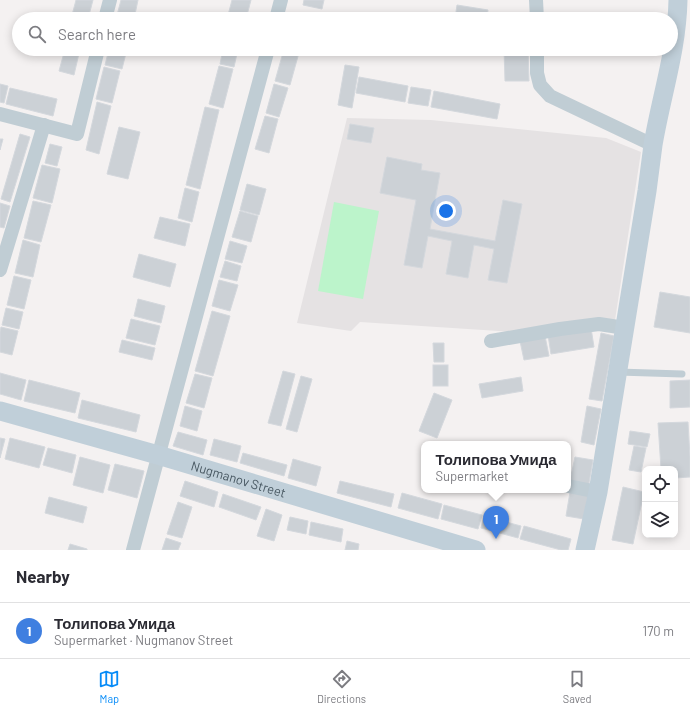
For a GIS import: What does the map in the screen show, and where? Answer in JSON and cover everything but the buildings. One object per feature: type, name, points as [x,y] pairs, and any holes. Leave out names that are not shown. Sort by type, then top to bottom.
[{"type":"street","points":[[107,12],[110,0]]},
{"type":"street","points":[[278,12],[281,0]]},
{"type":"street","points":[[536,0],[536,12]]},
{"type":"street","points":[[677,12],[678,0]]},
{"type":"street","points":[[0,114],[77,134],[96,56]]},
{"type":"street","points":[[133,550],[266,56]]},
{"type":"street","points":[[537,56],[537,73],[540,85],[550,96],[653,145]]},
{"type":"street","points":[[585,550],[598,492],[647,191],[653,145],[672,56]]},
{"type":"street","points":[[0,270],[44,125]]},
{"type":"street","points":[[492,340],[599,324],[625,328]]},
{"type":"street","name":"Nugmanov Street","points":[[0,411],[476,550]]},
{"type":"street","points":[[571,487],[598,492]]},
{"type":"lane","points":[[618,372],[682,374]]},
{"type":"shaded area","points":[[347,118],[431,120],[606,138],[641,152],[615,320],[515,332],[360,322],[351,331],[297,323]]},
{"type":"green space","points":[[334,202],[379,211],[363,299],[318,291]]},
{"type":"place","name":"Толипова Умида","points":[[496,539]]}]
